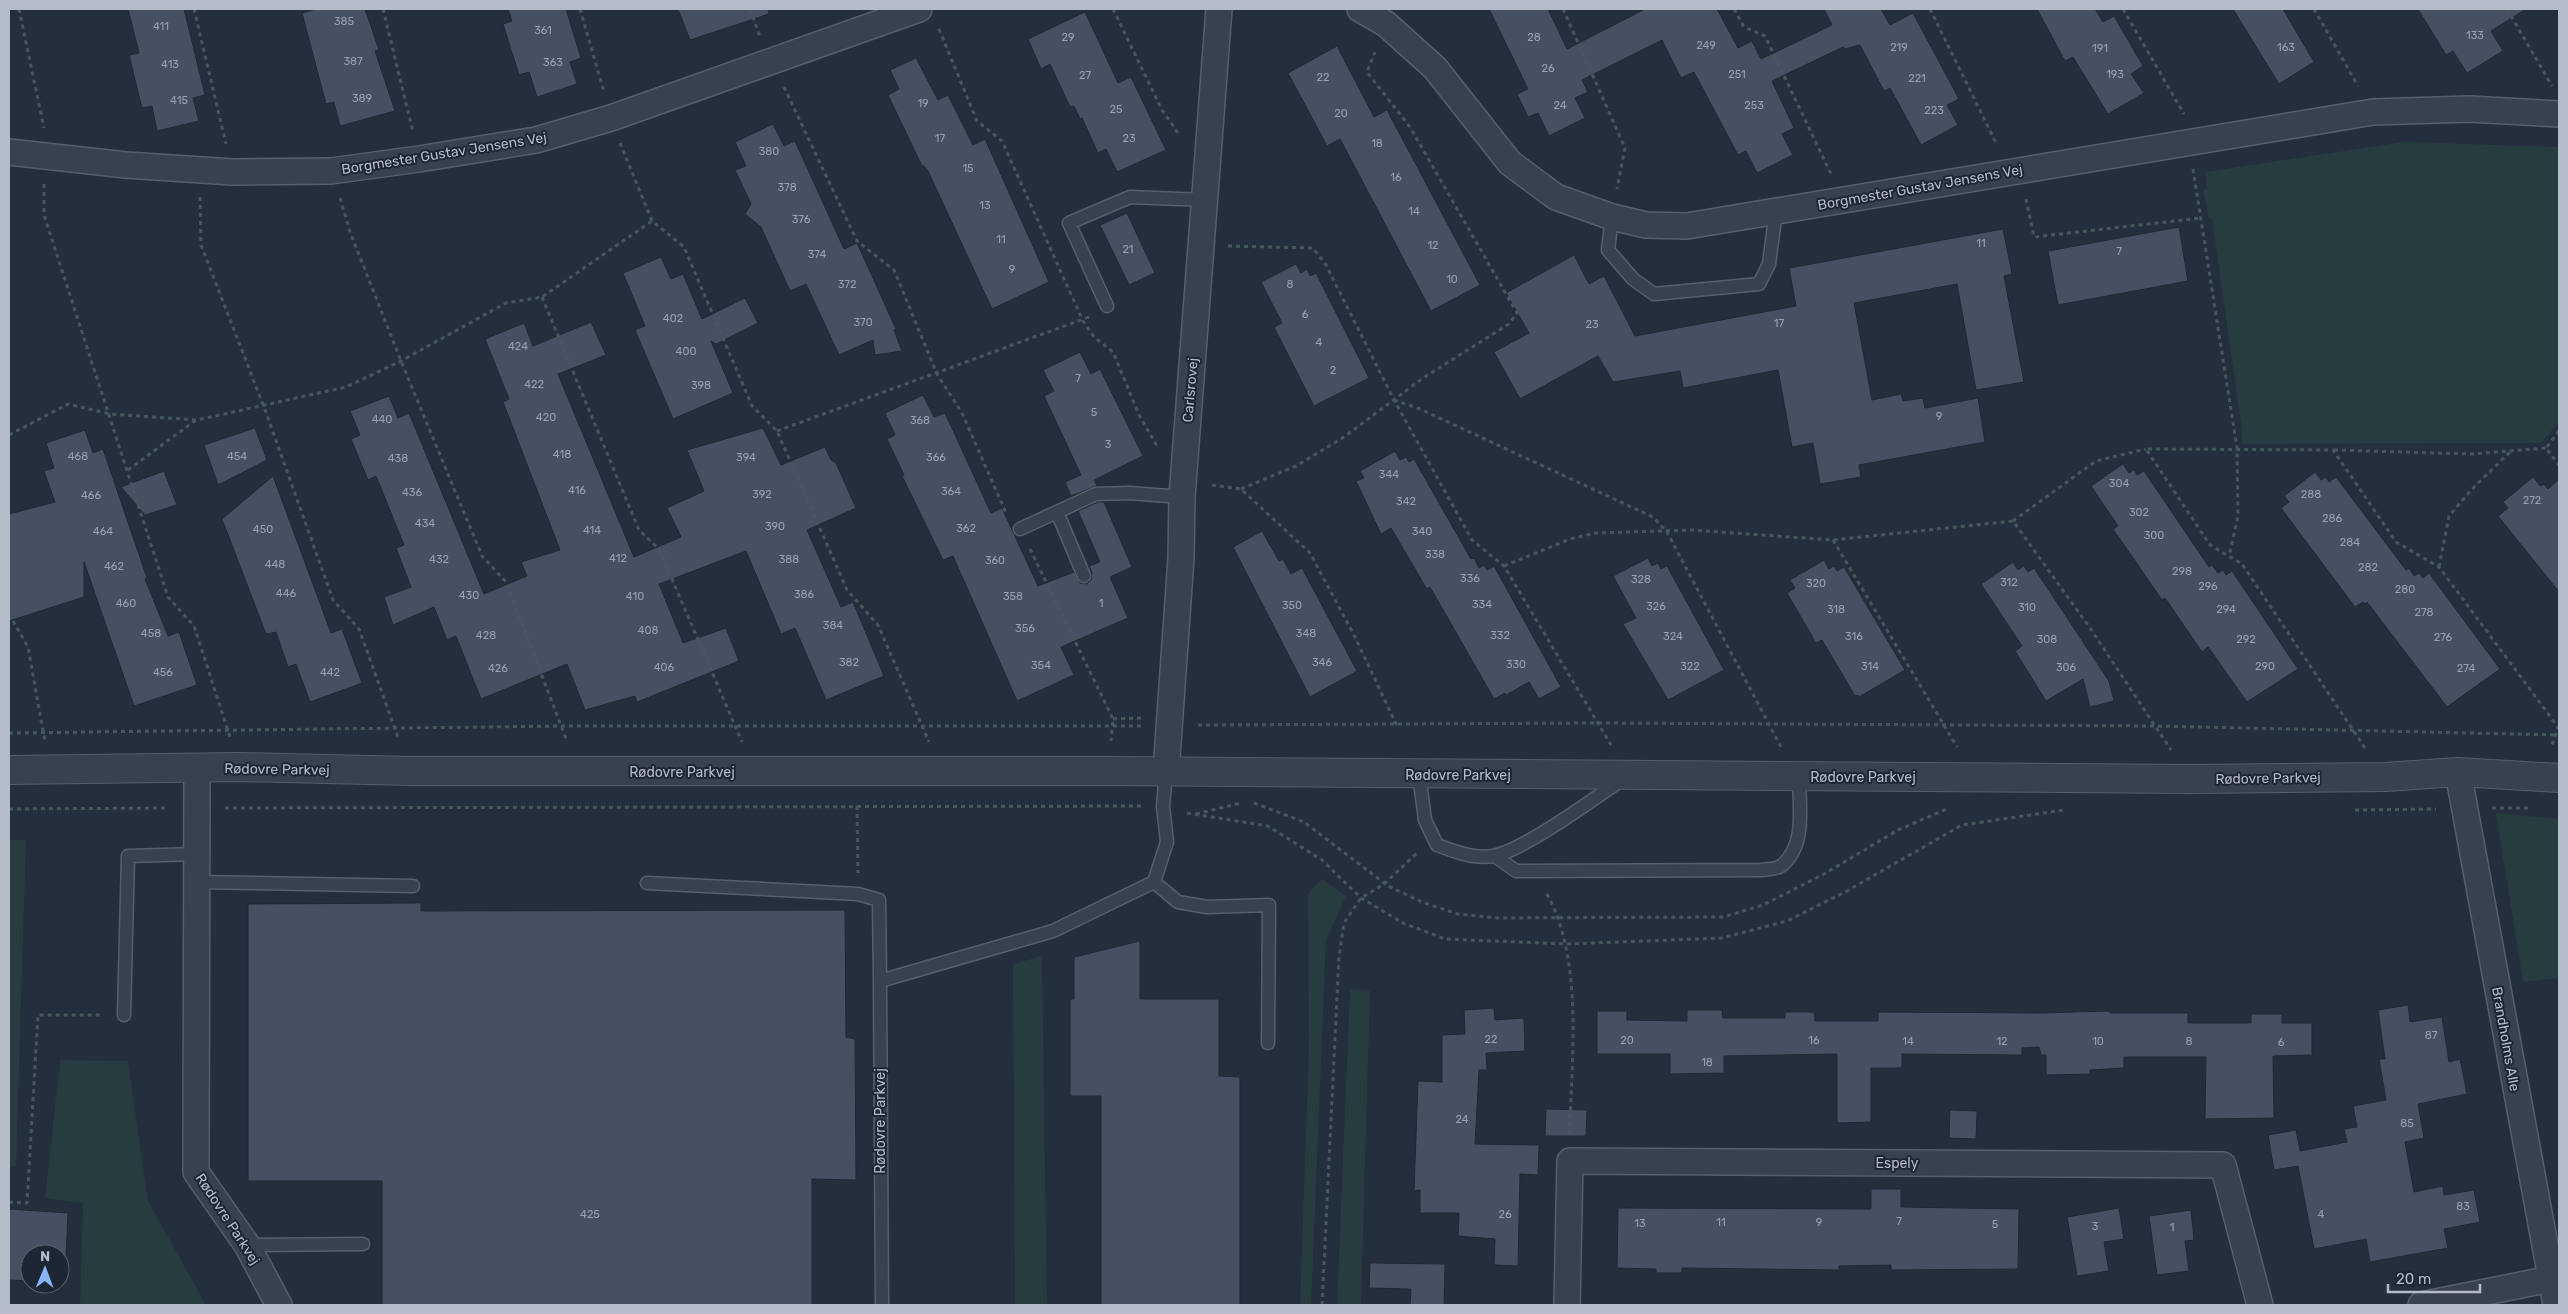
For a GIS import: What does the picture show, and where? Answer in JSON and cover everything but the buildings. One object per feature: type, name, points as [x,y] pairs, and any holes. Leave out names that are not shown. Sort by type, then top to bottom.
[{"type":"street","name":"Borgmester Gustav Jensens Vej","points":[[9,152],[44,157],[232,172],[331,171],[419,159],[536,140],[611,118],[919,9]]},
{"type":"street","name":"Carlsrovej","points":[[1166,772],[1181,558],[1185,456],[1219,9]]},
{"type":"street","name":"Borgmester Gustav Jensens Vej","points":[[1360,9],[1386,24],[1435,68],[1510,163],[1556,197],[1612,217],[1646,224],[1687,226],[2193,140],[2373,112],[2469,109],[2557,102]]},
{"type":"street","name":"Rødovre Parkvej","points":[[9,770],[239,767],[410,771],[1110,771],[2191,779],[2385,777],[2458,772],[2550,777]]},
{"type":"street","name":"Rødovre Parkvej","points":[[197,768],[196,1172],[247,1245],[278,1305]]},
{"type":"street","name":"Brandholms Alle","points":[[2458,772],[2556,1305]]},
{"type":"street","points":[[1567,1305],[1570,1161]]},
{"type":"street","name":"Espely","points":[[1570,1161],[2223,1165],[2260,1305]]},
{"type":"street","points":[[2421,1305],[2551,1279]]},
{"type":"lane","points":[[1107,306],[1069,223],[1130,198],[1205,200]]},
{"type":"lane","points":[[1612,217],[1608,250],[1633,279],[1654,294],[1759,284],[1769,264],[1776,211]]},
{"type":"lane","points":[[1020,529],[1096,494],[1183,490]]},
{"type":"lane","points":[[1057,512],[1084,576]]},
{"type":"lane","points":[[880,981],[1053,931],[1154,882],[1167,842],[1163,806],[1166,772]]},
{"type":"lane","points":[[1419,774],[1425,820],[1437,845],[1469,856],[1494,856],[1524,843],[1629,776]]},
{"type":"lane","points":[[1494,856],[1516,871],[1762,870],[1780,867],[1795,850],[1799,835],[1799,777]]},
{"type":"lane","points":[[124,1016],[128,856],[197,854]]},
{"type":"lane","points":[[197,882],[413,886]]},
{"type":"lane","points":[[1154,882],[1178,902],[1206,907],[1269,905],[1268,1043]]},
{"type":"lane","name":"Rødovre Parkvej","points":[[647,883],[858,894],[879,900],[882,1305]]},
{"type":"lane","points":[[247,1245],[363,1244]]},
{"type":"path","points":[[19,9],[45,131],[44,215],[168,597],[194,626],[239,767]]},
{"type":"path","points":[[194,9],[232,172]]},
{"type":"path","points":[[383,9],[419,159]]},
{"type":"path","points":[[580,9],[611,118],[640,196],[652,221],[684,247],[752,406],[776,431],[847,590],[878,625],[942,772]]},
{"type":"path","points":[[1113,9],[1162,110],[1179,136],[1208,148]]},
{"type":"path","points":[[1563,9],[1625,148],[1612,217]]},
{"type":"path","points":[[1734,9],[1744,28],[1765,36],[1844,200]]},
{"type":"path","points":[[1930,9],[2014,170],[2034,238],[2201,218]]},
{"type":"path","points":[[2122,9],[2193,140],[2201,218],[2237,448],[2238,516],[2229,556]]},
{"type":"path","points":[[2314,9],[2373,112]]},
{"type":"path","points":[[2507,9],[2557,102]]},
{"type":"path","points":[[1183,490],[1241,489],[1296,466],[1344,437],[1423,378],[1509,324],[1516,313],[1410,127],[1367,72],[1386,24]]},
{"type":"path","points":[[938,26],[977,121],[1002,141],[1083,321],[1094,337],[1113,352],[1139,415],[1158,448],[1185,456]]},
{"type":"path","points":[[768,62],[787,92],[857,241],[894,270],[937,374],[962,413],[1003,509],[1020,529],[1113,719],[1110,771]]},
{"type":"path","points":[[200,169],[201,245],[264,407],[333,600],[358,629],[410,771]]},
{"type":"path","points":[[331,171],[350,232],[401,361],[482,556],[506,582],[579,772]]},
{"type":"path","points":[[9,435],[68,404],[110,414],[197,420],[264,407],[346,387],[401,361],[506,303],[542,297],[652,221]]},
{"type":"path","points":[[1202,245],[1313,248],[1326,265],[1394,400],[1472,540],[1504,566],[1629,776]]},
{"type":"path","points":[[542,297],[639,530],[659,549],[754,772]]},
{"type":"path","points":[[776,431],[1083,321],[1107,306]]},
{"type":"path","points":[[1394,400],[1420,410],[1653,516],[1667,532],[1769,725],[1799,777]]},
{"type":"path","points":[[128,470],[197,420]]},
{"type":"path","points":[[1504,566],[1570,539],[1595,532],[1691,530],[1832,540],[2013,521],[2096,461],[2146,450],[2237,448],[2471,454],[2546,448],[2559,431]]},
{"type":"path","points":[[2546,448],[2559,466]]},
{"type":"path","points":[[2146,450],[2210,545],[2242,564],[2385,777]]},
{"type":"path","points":[[2333,450],[2396,542],[2439,567],[2558,727],[2550,777]]},
{"type":"path","points":[[2439,567],[2449,516],[2472,489],[2511,451]]},
{"type":"path","points":[[1241,489],[1310,553],[1354,635],[1397,726]]},
{"type":"path","points":[[2013,521],[2090,628],[2191,779]]},
{"type":"path","points":[[1832,540],[1976,778]]},
{"type":"path","points":[[9,614],[28,647],[50,769]]},
{"type":"path","points":[[9,733],[561,726],[1397,726],[1598,723],[2156,726],[2557,734]]},
{"type":"path","points":[[9,809],[1163,806],[1193,815],[1248,801],[1304,822],[1384,884]]},
{"type":"path","points":[[1322,1305],[1339,956],[1344,923],[1361,898],[1384,884],[1434,838]]},
{"type":"path","points":[[1534,871],[1558,918],[1567,944],[1572,990],[1570,1161]]},
{"type":"path","points":[[9,1202],[26,1203],[38,1015],[124,1016]]},
{"type":"green space","points":[[2404,142],[2559,147],[2559,422],[2541,443],[2242,444],[2241,424],[2212,218],[2209,218],[2203,189],[2207,189],[2205,172]]},
{"type":"green space","points":[[2496,813],[2559,819],[2559,978],[2523,982]]},
{"type":"green space","points":[[9,840],[26,840],[16,1166],[9,1166]]},
{"type":"green space","points":[[1322,879],[1346,896],[1326,940],[1311,1305],[1300,1305],[1309,1044],[1308,894]]},
{"type":"green space","points":[[1042,956],[1047,1305],[1015,1305],[1013,964]]},
{"type":"green space","points":[[1350,989],[1370,991],[1361,1305],[1337,1305]]},
{"type":"green space","points":[[60,1060],[128,1061],[148,1201],[206,1305],[80,1305],[83,1203],[45,1198]]}]
